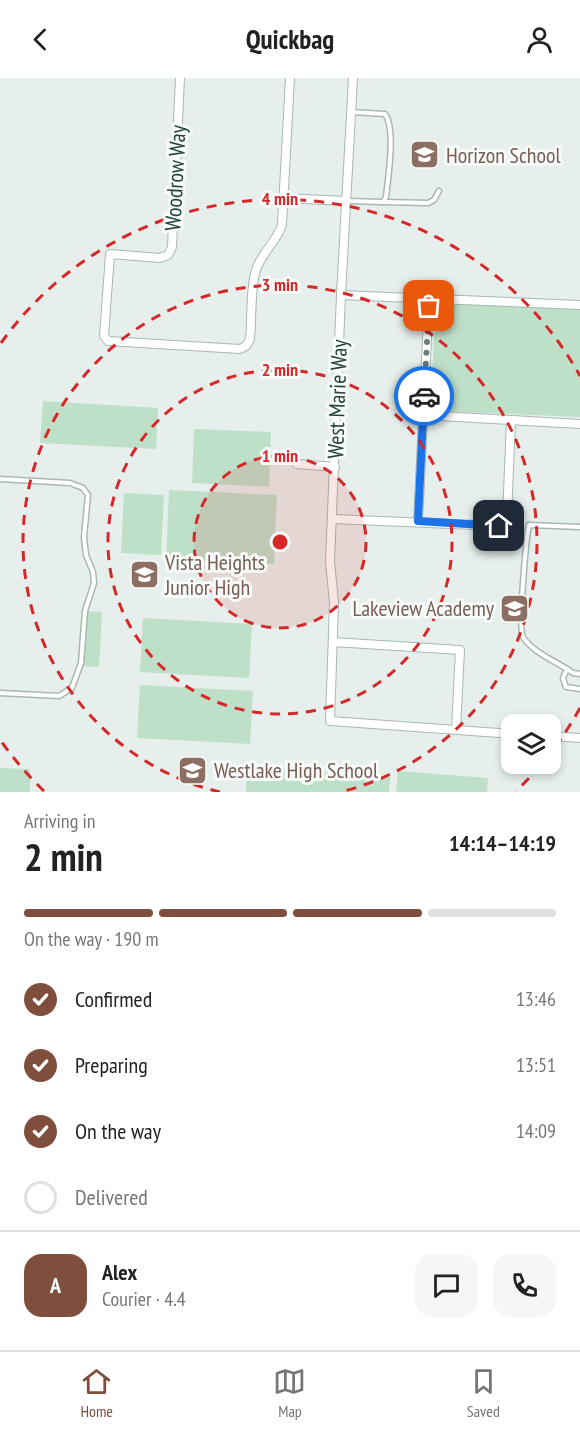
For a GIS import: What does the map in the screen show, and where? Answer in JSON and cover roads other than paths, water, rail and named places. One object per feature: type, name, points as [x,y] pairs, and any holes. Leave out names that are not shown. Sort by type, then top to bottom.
[{"type":"street","name":"Woodrow Way","points":[[180,78],[172,247],[168,255],[160,258],[110,254],[104,336],[106,339],[114,342],[240,349],[246,346],[250,339],[255,274],[258,264],[278,237],[282,225],[284,198]]},
{"type":"street","points":[[290,78],[284,198],[346,201]]},
{"type":"street","name":"West Marie Way","points":[[353,78],[330,561],[333,596],[330,721],[456,730]]},
{"type":"street","points":[[341,295],[580,305]]},
{"type":"street","points":[[418,521],[429,299]]},
{"type":"street","points":[[423,415],[580,424]]},
{"type":"street","points":[[333,519],[499,526],[504,524],[507,517],[510,420]]},
{"type":"street","points":[[297,464],[335,467]]},
{"type":"street","points":[[333,642],[460,650],[456,730],[501,733]]},
{"type":"street","points":[[561,737],[580,738]]},
{"type":"lane","points":[[350,112],[385,114],[390,120],[388,179],[386,197],[383,202]]},
{"type":"lane","points":[[346,201],[428,204],[434,200],[439,191]]},
{"type":"lane","points":[[0,479],[70,483],[83,488],[88,495],[84,537],[86,555],[93,572],[94,583],[85,611],[81,663],[72,688],[59,696],[0,693]]},
{"type":"lane","points":[[580,527],[529,525],[523,579],[521,634],[528,645],[573,673],[580,674]]},
{"type":"lane","points":[[567,669],[563,678],[566,687],[580,689]]},
{"type":"place","name":"Horizon School","points":[[425,155]]},
{"type":"place","name":"Vista Heights Junior High","points":[[144,575]]},
{"type":"place","name":"Lakeview Academy","points":[[515,608]]},
{"type":"place","name":"Westlake High School","points":[[193,770]]}]
